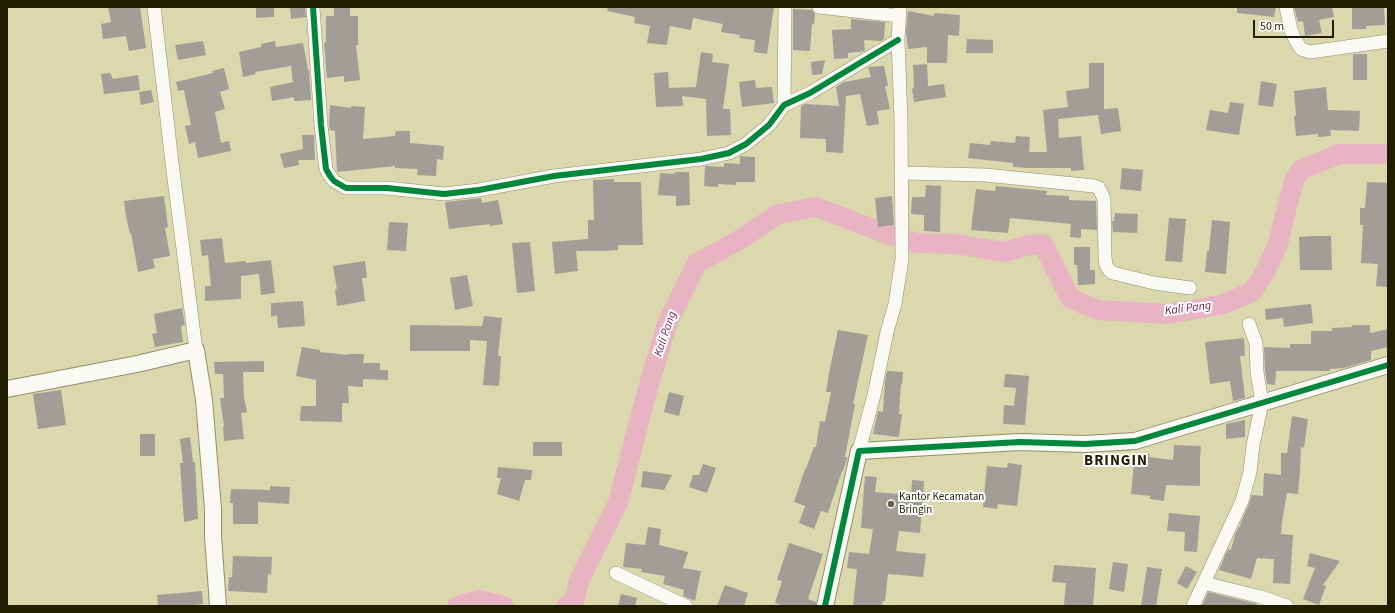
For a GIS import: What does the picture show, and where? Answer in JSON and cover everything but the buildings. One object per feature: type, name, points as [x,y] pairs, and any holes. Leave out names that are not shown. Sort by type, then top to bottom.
[{"type":"street","points":[[154,7],[173,171],[196,350],[204,400],[214,509],[213,536],[218,606]]},
{"type":"street","points":[[313,7],[321,125],[326,168],[334,181],[346,188],[387,188],[444,194],[480,190],[554,176],[701,159],[729,153],[746,144],[769,125],[784,105],[810,93],[898,40]]},
{"type":"street","points":[[784,105],[785,7]]},
{"type":"street","points":[[820,7],[900,12],[898,40],[902,173],[902,259],[895,304],[887,332],[874,395],[859,451],[825,606]]},
{"type":"street","points":[[1286,7],[1291,30],[1297,44],[1304,50],[1310,52],[1388,41]]},
{"type":"street","points":[[902,173],[985,175],[1094,186],[1099,188],[1104,199],[1105,257],[1106,265],[1109,270],[1114,273],[1154,283],[1190,288]]},
{"type":"street","points":[[1193,606],[1242,501],[1250,472],[1253,445],[1262,403],[1257,372],[1256,343],[1249,324]]},
{"type":"street","points":[[7,389],[137,364],[196,350]]},
{"type":"street","points":[[859,451],[1020,442],[1085,444],[1135,441],[1388,365]]},
{"type":"street","points":[[616,573],[686,606]]},
{"type":"street","points":[[1204,583],[1261,597],[1288,606]]},
{"type":"waterway","name":"Kali Pang","points":[[911,241],[917,243],[955,244],[1004,252],[1030,245],[1043,244],[1070,298],[1097,310],[1168,314],[1224,304],[1252,292],[1264,274],[1278,244],[1295,179],[1301,170],[1339,154],[1388,154]]},
{"type":"waterway","name":"Kali Pang","points":[[566,606],[574,602],[579,581],[618,503],[646,395],[667,324],[697,263],[741,239],[778,214],[816,207],[892,236]]},
{"type":"waterway","name":"Kali Pang","points":[[457,606],[479,600],[504,606]]},
{"type":"cycle path","points":[[313,7],[321,125],[326,169],[330,176],[334,181],[346,188],[387,188],[444,194],[479,190],[554,176],[701,159],[729,153],[746,144],[769,125],[784,105],[810,93],[898,40]]},
{"type":"cycle path","points":[[825,606],[859,451],[1020,442],[1085,444],[1135,441],[1388,365]]},
{"type":"place","name":"Kantor Kecamatan Bringin","points":[[891,504]]},
{"type":"district","name":"BRINGIN","points":[[1116,462]]}]
